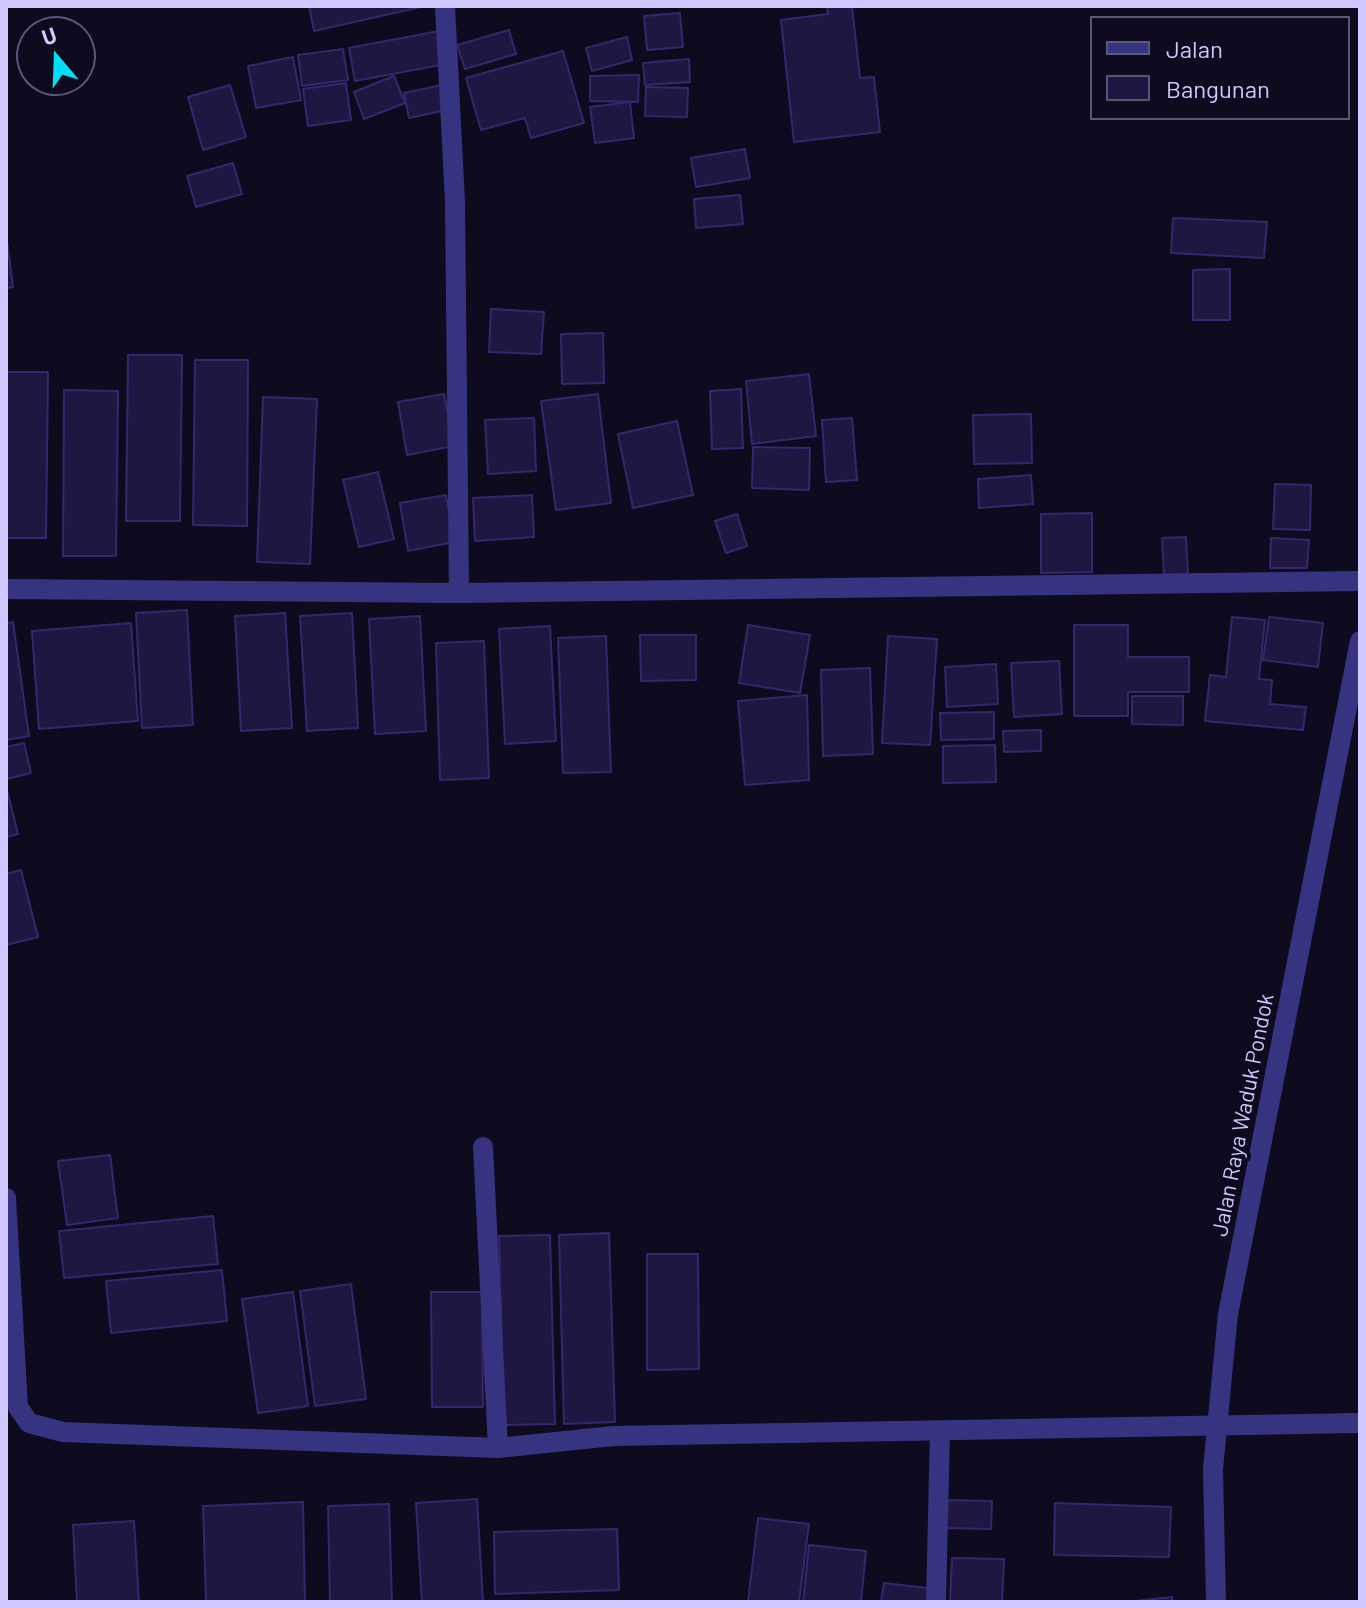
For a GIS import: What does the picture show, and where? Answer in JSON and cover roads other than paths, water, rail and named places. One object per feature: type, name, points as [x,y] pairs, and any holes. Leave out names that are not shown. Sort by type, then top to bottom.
[{"type":"street","points":[[445,6],[455,202],[459,593]]},
{"type":"street","points":[[6,589],[459,593],[1360,581]]},
{"type":"street","name":"Jalan Raya Waduk Pondok","points":[[1216,1602],[1213,1469],[1228,1314],[1360,641]]},
{"type":"street","points":[[483,1147],[498,1448]]},
{"type":"street","points":[[6,1198],[18,1407],[29,1423],[63,1432],[498,1448],[613,1436],[1360,1423]]},
{"type":"street","points":[[936,1602],[940,1432]]}]
